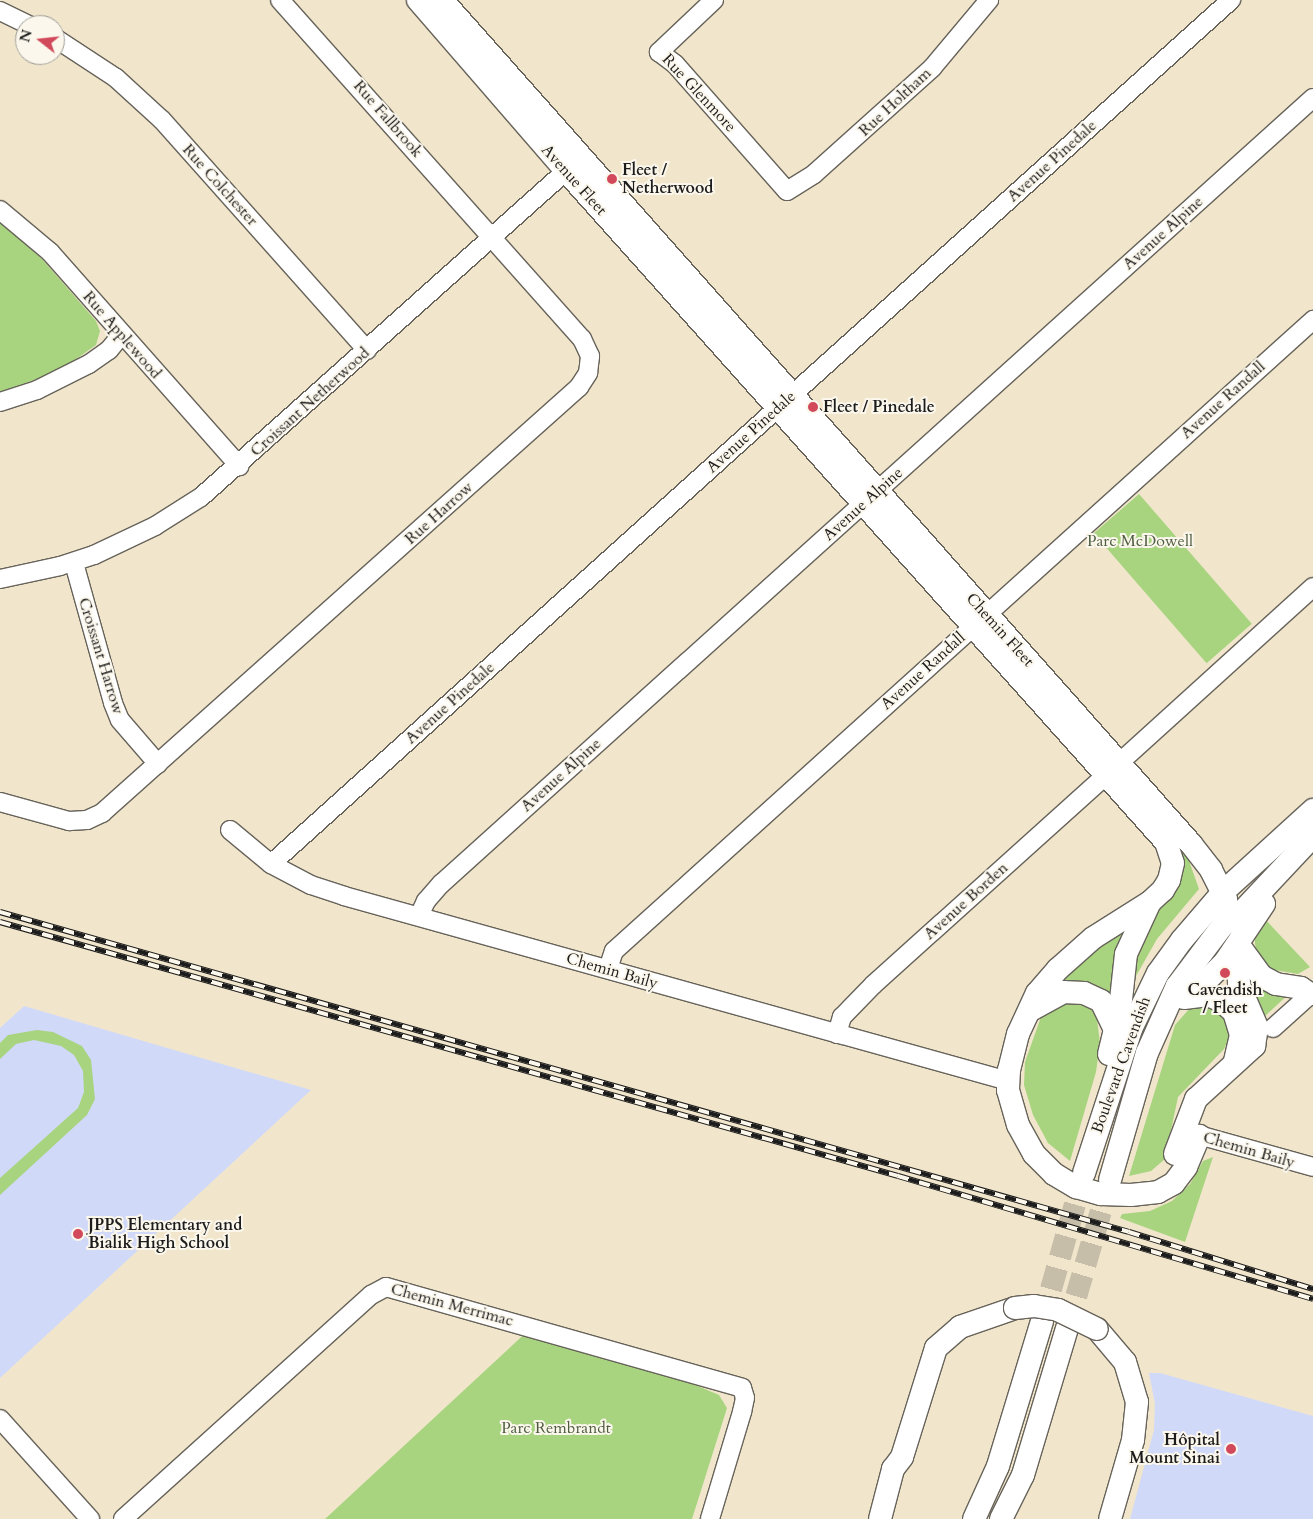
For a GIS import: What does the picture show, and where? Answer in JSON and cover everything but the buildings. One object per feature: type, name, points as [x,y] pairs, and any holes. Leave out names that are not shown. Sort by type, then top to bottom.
[{"type":"main road","name":"Avenue Fleet","points":[[427,1],[741,351]]},
{"type":"main road","name":"Chemin Fleet","points":[[741,351],[869,498],[1112,770],[1200,855],[1223,892],[1228,909],[1223,925]]},
{"type":"main road","name":"Chemin Fleet","points":[[1112,770],[1157,830],[1170,852],[1172,863],[1169,880],[1150,902]]},
{"type":"main road","name":"Boulevard Cavendish","points":[[1084,1173],[1096,1131],[1145,996],[1173,951],[1223,892],[1313,810]]},
{"type":"main road","name":"Boulevard Cavendish","points":[[1110,1180],[1140,1075],[1166,1006],[1188,969],[1223,925],[1238,916],[1313,836]]},
{"type":"main road","points":[[1166,1006],[1192,995],[1220,967],[1238,944],[1268,898],[1313,853]]},
{"type":"main road","points":[[1150,902],[1093,938],[1058,969],[1037,994],[1014,1043],[1008,1081],[1010,1100],[1021,1133],[1048,1169],[1088,1192],[1113,1196],[1141,1193],[1152,1187],[1192,1133],[1196,1099],[1235,1062],[1252,1049],[1257,1030],[1239,985],[1238,944]]},
{"type":"main road","points":[[1096,1131],[1115,1030],[1126,954],[1150,902]]},
{"type":"main road","points":[[1238,944],[1261,976],[1276,984],[1302,988],[1312,994]]},
{"type":"main road","points":[[1031,1010],[1064,992],[1084,993],[1100,1001],[1115,1030]]},
{"type":"main road","points":[[1192,995],[1214,997],[1234,1012],[1241,1035],[1235,1062]]},
{"type":"main road","points":[[880,1519],[893,1469],[902,1457],[927,1370],[940,1343],[968,1323],[1015,1308],[1058,1310],[1097,1328],[1125,1362],[1137,1402],[1133,1440],[1110,1519]]},
{"type":"main road","points":[[974,1519],[998,1466],[1042,1321]]},
{"type":"main road","points":[[1015,1519],[1023,1475],[1067,1328]]},
{"type":"main road","points":[[893,1519],[904,1473],[902,1457]]},
{"type":"main road","points":[[1001,1519],[1023,1475]]},
{"type":"street","name":"Rue Fallbrook","points":[[280,0],[494,238]]},
{"type":"street","name":"Rue Glenmore","points":[[714,0],[659,52],[675,64],[788,191]]},
{"type":"street","name":"Rue Holtham","points":[[788,191],[843,149],[932,68],[989,0]]},
{"type":"street","name":"Avenue Pinedale","points":[[271,864],[1231,0]]},
{"type":"street","points":[[0,11],[15,18]]},
{"type":"street","name":"Rue Colchester","points":[[65,45],[116,78],[162,120],[367,350]]},
{"type":"street","name":"Avenue Alpine","points":[[418,916],[426,902],[441,884],[1313,98]]},
{"type":"street","name":"Croissant Netherwood","points":[[0,579],[74,563],[163,521],[201,497],[239,466],[494,238],[573,164]]},
{"type":"street","name":"Rue Applewood","points":[[0,210],[50,252],[121,335],[239,466]]},
{"type":"street","name":"Rue Harrow","points":[[158,764],[585,380],[590,364],[585,344],[494,238]]},
{"type":"street","name":"Avenue Randall","points":[[608,969],[614,951],[1313,320]]},
{"type":"street","points":[[0,402],[37,390],[89,364],[109,350],[121,335]]},
{"type":"street","name":"Croissant Harrow","points":[[74,563],[113,703],[120,720],[158,764]]},
{"type":"street","name":"Avenue Borden","points":[[837,1034],[842,1017],[873,985],[1313,587]]},
{"type":"street","points":[[0,802],[68,821],[87,820],[128,793],[158,764]]},
{"type":"street","name":"Chemin Baily","points":[[230,830],[271,864],[311,885],[1008,1081]]},
{"type":"street","points":[[1273,1028],[1312,994]]},
{"type":"street","name":"Chemin Baily","points":[[1192,1133],[1313,1168]]},
{"type":"street","name":"Chemin Merrimac","points":[[123,1519],[380,1287],[426,1297],[742,1388],[745,1398],[742,1412],[714,1518]]},
{"type":"street","points":[[0,1419],[90,1519]]},
{"type":"shaded area","name":"JPPS Elementary and Bialik High School","points":[[24,1006],[311,1090],[0,1378],[0,1028]]},
{"type":"shaded area","name":"Hôpital Mount Sinai","points":[[1149,1373],[1160,1373],[1313,1416],[1313,1519],[1130,1519],[1154,1430],[1155,1404]]},
{"type":"green space","points":[[0,221],[42,259],[96,321],[100,331],[96,345],[72,362],[40,378],[0,392]]},
{"type":"green space","name":"Parc McDowell","points":[[1139,494],[1252,624],[1207,663],[1094,533]]},
{"type":"green space","points":[[1171,838],[1187,855],[1199,889],[1157,939],[1131,985],[1129,966]]},
{"type":"green space","points":[[1264,918],[1310,967],[1298,974],[1269,969],[1258,955],[1255,944],[1255,936]]},
{"type":"green space","points":[[1127,924],[1111,1003],[1053,987],[1075,966]]},
{"type":"green space","points":[[1243,966],[1292,991],[1263,1018]]},
{"type":"green space","points":[[1080,996],[1096,1012],[1100,1043],[1096,1072],[1070,1161],[1048,1143],[1033,1115],[1024,1085],[1025,1062],[1041,1017],[1062,998]]},
{"type":"green space","points":[[1207,1005],[1221,1012],[1231,1028],[1224,1049],[1178,1097],[1165,1159],[1151,1171],[1129,1176],[1175,1025],[1190,1008]]},
{"type":"green space","points":[[37,1030],[53,1032],[82,1046],[91,1060],[95,1099],[87,1115],[0,1195],[0,1178],[78,1108],[84,1092],[83,1071],[74,1055],[61,1046],[34,1040],[16,1044],[0,1059],[0,1043],[8,1035]]},
{"type":"green space","points":[[1213,1157],[1185,1242],[1120,1218],[1122,1214],[1150,1211],[1172,1201],[1190,1184],[1203,1161]]},
{"type":"green space","name":"Parc Rembrandt","points":[[532,1327],[618,1352],[719,1395],[727,1408],[692,1519],[325,1519]]},
{"type":"tunnel","points":[[1042,1321],[1084,1173]]},
{"type":"tunnel","points":[[1067,1328],[1110,1180]]},
{"type":"railway","points":[[0,912],[1129,1232],[1313,1289]]},
{"type":"railway","points":[[0,922],[898,1176],[1313,1299]]},
{"type":"place","name":"Fleet / Netherwood","points":[[612,179]]},
{"type":"place","name":"Fleet / Pinedale","points":[[813,407]]},
{"type":"place","name":"Cavendish / Fleet","points":[[1225,973]]},
{"type":"place","name":"JPPS Elementary and Bialik High School","points":[[78,1234]]},
{"type":"place","name":"Hôpital Mount Sinai","points":[[1231,1449]]}]
